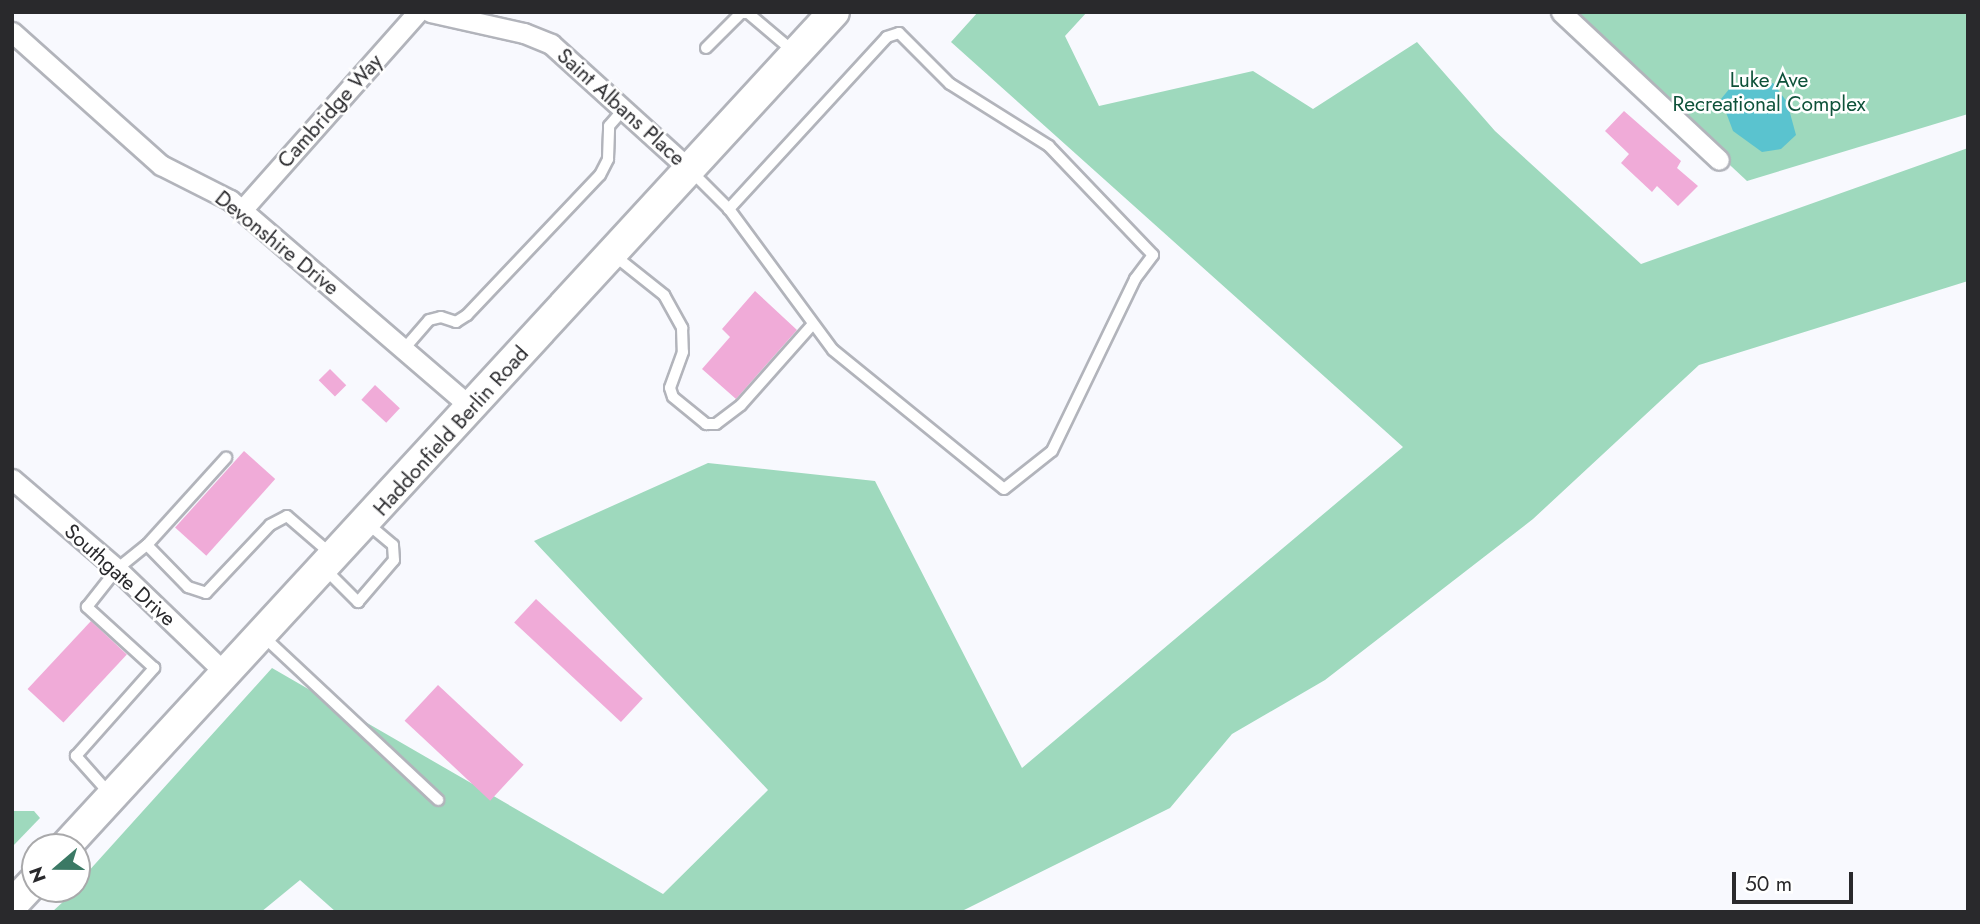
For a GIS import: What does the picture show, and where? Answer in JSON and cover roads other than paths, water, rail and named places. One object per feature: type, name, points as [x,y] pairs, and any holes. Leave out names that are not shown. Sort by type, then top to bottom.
[{"type":"main road","name":"Haddonfield Berlin Road","points":[[78,833],[263,636],[834,12]]},
{"type":"street","name":"Cambridge Way","points":[[242,210],[418,12]]},
{"type":"street","name":"Saint Albans Place","points":[[430,12],[513,30],[551,44],[625,108],[689,169]]},
{"type":"street","points":[[1562,12],[1719,160]]},
{"type":"street","name":"Devonshire Drive","points":[[12,32],[161,164],[242,210],[472,408]]},
{"type":"street","name":"Southgate Drive","points":[[12,479],[117,569],[226,673]]},
{"type":"lane","points":[[706,48],[735,15],[748,13],[796,54]]},
{"type":"lane","points":[[689,169],[729,209],[833,350],[1004,489],[1052,451],[1135,279],[1153,255],[1049,146],[950,84],[899,33],[887,37],[729,209]]},
{"type":"lane","points":[[404,349],[429,320],[441,317],[456,322],[467,315],[600,175],[608,159],[609,126],[625,108]]},
{"type":"lane","points":[[612,254],[664,295],[682,328],[683,352],[670,388],[673,397],[706,424],[716,424],[741,405],[813,324]]},
{"type":"lane","points":[[112,796],[76,756],[154,668],[88,607],[117,569],[147,545],[226,458]]},
{"type":"lane","points":[[147,545],[196,593],[212,589],[278,518],[287,516],[329,563],[358,602],[394,561],[393,545],[367,523]]},
{"type":"lane","points":[[263,636],[438,800]]},
{"type":"water","points":[[1773,83],[1787,102],[1796,135],[1781,149],[1762,152],[1733,131],[1721,99],[1730,88]]},
{"type":"park label","name":"Luke Ave Recreational Complex","points":[[1769,92]]}]
